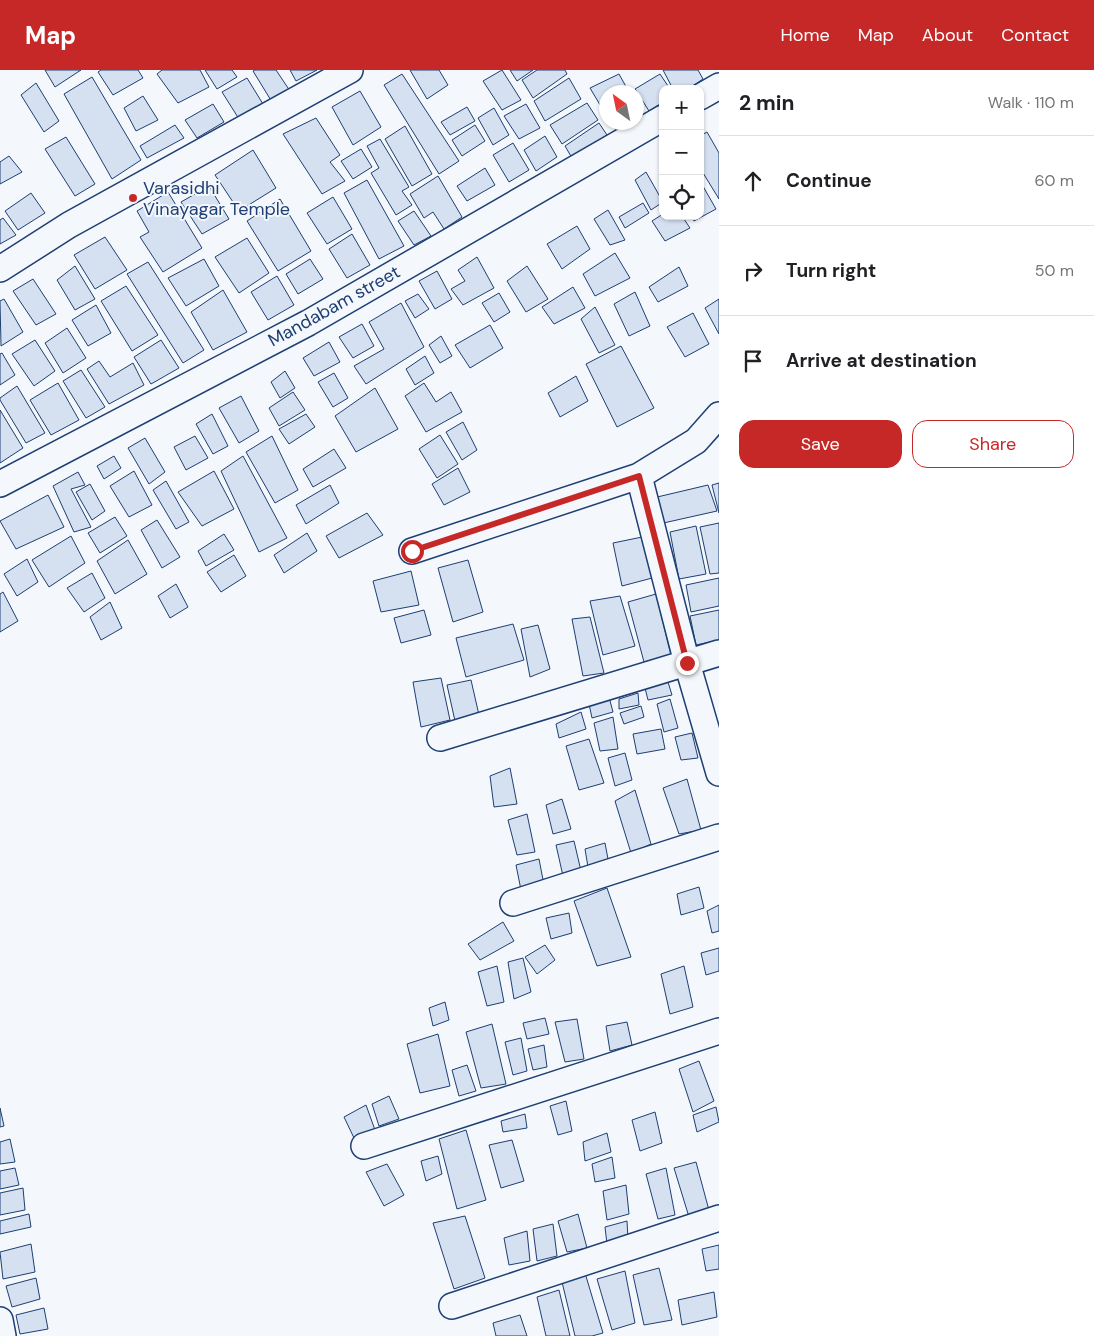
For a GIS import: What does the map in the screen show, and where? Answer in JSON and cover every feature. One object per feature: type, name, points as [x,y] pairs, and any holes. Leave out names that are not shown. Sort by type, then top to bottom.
[{"type":"street","points":[[0,269],[69,225],[350,70]]},
{"type":"street","points":[[704,95],[719,86]]},
{"type":"street","name":"Mandabam street","points":[[0,484],[308,323],[659,120]]},
{"type":"street","points":[[412,551],[639,476],[696,442],[719,416]]},
{"type":"street","points":[[639,476],[687,663],[719,772]]},
{"type":"street","points":[[440,738],[719,653]]},
{"type":"street","points":[[513,903],[719,837]]},
{"type":"street","points":[[364,1146],[719,1031]]},
{"type":"street","points":[[452,1306],[719,1218]]},
{"type":"street","points":[[0,1320],[3,1336]]},
{"type":"building","points":[[45,70],[81,70],[55,87]]},
{"type":"building","points":[[101,70],[138,70],[143,78],[113,95],[98,72]]},
{"type":"building","points":[[162,70],[200,70],[209,87],[178,103],[157,74]]},
{"type":"building","points":[[205,70],[232,70],[237,77],[217,89]]},
{"type":"building","points":[[276,70],[290,91],[272,102],[253,71]]},
{"type":"building","points":[[290,70],[317,70],[296,81]]},
{"type":"building","points":[[410,70],[439,70],[448,85],[427,99]]},
{"type":"building","points":[[502,70],[521,100],[502,110],[483,81]]},
{"type":"building","points":[[510,70],[533,70],[517,81]]},
{"type":"building","points":[[537,70],[565,70],[567,74],[533,98],[522,80]]},
{"type":"building","points":[[663,70],[698,70],[703,79],[694,85],[671,85]]},
{"type":"building","points":[[402,74],[459,161],[439,174],[384,85]]},
{"type":"building","points":[[619,74],[625,85],[599,85],[599,103],[590,88]]},
{"type":"building","points":[[660,74],[667,85],[659,85],[659,105],[649,111],[644,103],[644,85],[642,85]]},
{"type":"building","points":[[92,77],[141,160],[112,179],[64,94]]},
{"type":"building","points":[[247,78],[263,104],[239,119],[222,92]]},
{"type":"building","points":[[569,78],[581,99],[545,121],[534,101]]},
{"type":"building","points":[[36,83],[59,121],[44,132],[21,95]]},
{"type":"building","points":[[360,91],[381,127],[353,145],[332,107]]},
{"type":"building","points":[[143,96],[158,120],[136,131],[124,108]]},
{"type":"building","points":[[587,103],[598,120],[562,144],[550,125]]},
{"type":"building","points":[[213,104],[224,122],[197,138],[185,120]]},
{"type":"building","points":[[526,104],[540,128],[519,139],[504,116]]},
{"type":"building","points":[[467,107],[475,121],[450,135],[441,122]]},
{"type":"building","points":[[494,108],[509,135],[493,145],[478,118]]},
{"type":"building","points":[[316,118],[340,155],[330,162],[345,181],[322,194],[283,134]]},
{"type":"building","points":[[599,123],[599,130],[604,130],[607,135],[572,158],[565,146]]},
{"type":"building","points":[[175,125],[184,138],[147,158],[140,146]]},
{"type":"building","points":[[475,125],[485,141],[462,156],[452,140]]},
{"type":"building","points":[[405,126],[432,174],[412,186],[385,139]]},
{"type":"building","points":[[707,132],[719,153],[719,199],[704,175],[704,134]]},
{"type":"building","points":[[545,136],[557,157],[536,171],[524,150]]},
{"type":"building","points":[[66,137],[95,184],[75,196],[45,149]]},
{"type":"building","points":[[380,139],[409,187],[402,191],[412,205],[396,215],[371,173],[379,168],[367,146]]},
{"type":"building","points":[[513,143],[529,170],[509,182],[493,155]]},
{"type":"building","points":[[361,149],[372,167],[353,179],[341,161]]},
{"type":"building","points":[[253,150],[276,188],[239,211],[215,175]]},
{"type":"building","points":[[9,156],[22,172],[0,184],[0,162]]},
{"type":"building","points":[[485,168],[495,185],[467,201],[457,186]]},
{"type":"building","points":[[646,172],[659,195],[659,205],[651,210],[635,180]]},
{"type":"building","points":[[438,176],[462,217],[444,229],[433,212],[424,218],[410,194]]},
{"type":"building","points":[[367,180],[404,246],[379,259],[344,193]]},
{"type":"building","points":[[209,186],[229,219],[202,234],[181,202]]},
{"type":"building","points":[[704,188],[716,209],[704,216]]},
{"type":"building","points":[[168,192],[202,248],[163,272],[140,237],[149,232],[137,211]]},
{"type":"building","points":[[31,193],[45,213],[18,230],[5,211]]},
{"type":"building","points":[[333,197],[352,229],[327,244],[307,213]]},
{"type":"building","points":[[280,199],[311,251],[278,271],[247,221]]},
{"type":"building","points":[[643,203],[649,213],[625,228],[619,217]]},
{"type":"building","points":[[608,210],[625,240],[610,245],[594,219]]},
{"type":"building","points":[[414,211],[431,236],[414,245],[398,221]]},
{"type":"building","points":[[659,217],[659,220],[685,220],[690,228],[665,241],[652,221]]},
{"type":"building","points":[[3,218],[16,235],[0,244],[0,220]]},
{"type":"building","points":[[577,226],[590,249],[562,269],[547,244]]},
{"type":"building","points":[[352,234],[370,265],[347,278],[329,249]]},
{"type":"building","points":[[105,237],[127,270],[95,289],[74,255]]},
{"type":"building","points":[[247,238],[269,273],[239,293],[215,257]]},
{"type":"building","points":[[615,253],[630,278],[595,296],[583,274]]},
{"type":"building","points":[[477,257],[494,288],[463,305],[451,289],[465,281],[458,270]]},
{"type":"building","points":[[204,259],[219,286],[186,306],[168,278]]},
{"type":"building","points":[[310,259],[323,279],[298,294],[286,274]]},
{"type":"building","points":[[148,262],[204,350],[183,363],[127,274]]},
{"type":"building","points":[[75,266],[95,299],[75,310],[57,280]]},
{"type":"building","points":[[527,266],[548,299],[526,312],[507,281]]},
{"type":"building","points":[[679,267],[688,286],[658,302],[649,287]]},
{"type":"building","points":[[437,271],[452,299],[435,309],[419,281]]},
{"type":"building","points":[[277,276],[294,305],[268,320],[251,292]]},
{"type":"building","points":[[33,279],[56,314],[36,325],[13,291]]},
{"type":"building","points":[[126,286],[158,335],[132,351],[101,301]]},
{"type":"building","points":[[573,287],[585,308],[554,324],[542,307]]},
{"type":"building","points":[[223,290],[247,332],[213,350],[191,312]]},
{"type":"building","points":[[635,292],[650,326],[629,336],[614,304]]},
{"type":"building","points":[[499,293],[510,312],[494,322],[482,303]]},
{"type":"building","points":[[418,294],[429,309],[415,318],[405,301]]},
{"type":"building","points":[[4,299],[23,332],[1,346],[0,301]]},
{"type":"building","points":[[719,299],[719,334],[705,308]]},
{"type":"building","points":[[401,303],[424,347],[366,384],[354,366],[384,349],[369,322]]},
{"type":"building","points":[[96,305],[111,333],[88,346],[72,320]]},
{"type":"building","points":[[595,307],[615,345],[599,353],[581,319]]},
{"type":"building","points":[[693,313],[709,344],[685,357],[667,327]]},
{"type":"building","points":[[362,324],[374,346],[353,358],[339,337]]},
{"type":"building","points":[[490,325],[503,348],[470,368],[455,345]]},
{"type":"building","points":[[67,328],[86,358],[63,373],[45,343]]},
{"type":"building","points":[[441,336],[452,356],[440,363],[429,345]]},
{"type":"building","points":[[35,340],[55,371],[34,386],[12,354]]},
{"type":"building","points":[[161,340],[179,368],[151,384],[134,357]]},
{"type":"building","points":[[329,342],[340,362],[314,376],[303,358]]},
{"type":"building","points":[[621,346],[654,408],[617,427],[586,364]]},
{"type":"building","points":[[2,353],[15,375],[0,385],[0,354]]},
{"type":"building","points":[[425,356],[434,373],[415,385],[406,369]]},
{"type":"building","points":[[99,361],[110,377],[133,363],[144,385],[109,404],[87,369]]},
{"type":"building","points":[[81,370],[105,407],[86,418],[63,381]]},
{"type":"building","points":[[285,371],[295,388],[280,398],[271,382]]},
{"type":"building","points":[[334,373],[348,398],[333,407],[318,382]]},
{"type":"building","points":[[576,376],[588,401],[560,417],[548,393]]},
{"type":"building","points":[[58,383],[79,420],[51,435],[30,400]]},
{"type":"building","points":[[424,383],[436,402],[451,392],[462,412],[426,432],[405,396]]},
{"type":"building","points":[[17,386],[45,433],[26,443],[0,400],[0,398]]},
{"type":"building","points":[[375,388],[398,429],[356,452],[335,416]]},
{"type":"building","points":[[293,392],[305,410],[279,426],[269,408]]},
{"type":"building","points":[[241,396],[259,431],[239,443],[219,408]]},
{"type":"building","points":[[0,410],[23,448],[0,463]]},
{"type":"building","points":[[212,414],[228,446],[213,454],[196,424]]},
{"type":"building","points":[[306,414],[315,427],[289,444],[279,429]]},
{"type":"building","points":[[463,422],[477,450],[462,460],[446,432]]},
{"type":"building","points":[[440,435],[458,464],[437,478],[419,449]]},
{"type":"building","points":[[195,436],[208,458],[186,470],[174,447]]},
{"type":"building","points":[[272,436],[298,490],[275,503],[246,452]]},
{"type":"building","points":[[145,438],[165,472],[149,484],[128,448]]},
{"type":"building","points":[[334,449],[346,468],[313,487],[303,469]]},
{"type":"building","points":[[114,456],[121,468],[104,479],[97,466]]},
{"type":"building","points":[[243,456],[287,538],[259,552],[221,471]]},
{"type":"building","points":[[458,468],[470,492],[444,505],[432,484]]},
{"type":"building","points":[[134,471],[152,505],[129,517],[110,486]]},
{"type":"building","points":[[214,471],[234,509],[202,526],[178,492]]},
{"type":"building","points":[[78,472],[85,485],[71,489],[91,527],[74,532],[53,486]]},
{"type":"building","points":[[166,481],[189,522],[176,529],[153,490]]},
{"type":"building","points":[[719,483],[719,513],[712,485]]},
{"type":"building","points":[[90,484],[105,511],[92,520],[76,492]]},
{"type":"building","points":[[330,485],[339,503],[306,524],[296,505]]},
{"type":"building","points":[[708,485],[717,511],[659,524],[653,498]]},
{"type":"building","points":[[48,495],[64,527],[16,549],[0,521]]},
{"type":"building","points":[[367,513],[383,535],[339,558],[326,536]]},
{"type":"building","points":[[115,517],[127,536],[100,553],[88,533]]},
{"type":"building","points":[[157,520],[180,557],[162,568],[141,530]]},
{"type":"building","points":[[719,523],[719,573],[710,574],[700,527]]},
{"type":"building","points":[[696,526],[706,574],[679,579],[670,532]]},
{"type":"building","points":[[307,533],[317,551],[284,573],[274,555]]},
{"type":"building","points":[[224,534],[234,550],[206,566],[198,551]]},
{"type":"building","points":[[71,536],[85,563],[49,587],[32,560]]},
{"type":"building","points":[[647,536],[656,577],[622,586],[613,543]]},
{"type":"building","points":[[128,540],[147,574],[115,594],[97,561]]},
{"type":"building","points":[[234,555],[246,576],[221,592],[207,572]]},
{"type":"building","points":[[27,559],[38,582],[17,596],[4,574]]},
{"type":"building","points":[[468,560],[483,612],[453,622],[438,568]]},
{"type":"building","points":[[411,571],[419,605],[381,612],[373,581]]},
{"type":"building","points":[[92,573],[105,598],[84,612],[67,588]]},
{"type":"building","points":[[719,578],[719,606],[691,612],[686,585]]},
{"type":"building","points":[[176,584],[188,607],[170,618],[158,596]]},
{"type":"building","points":[[3,592],[18,621],[0,632],[0,594]]},
{"type":"building","points":[[656,594],[671,655],[644,662],[628,602]]},
{"type":"building","points":[[620,596],[635,646],[603,655],[590,601]]},
{"type":"building","points":[[110,602],[122,628],[101,640],[90,617]]},
{"type":"building","points":[[424,610],[431,635],[401,643],[394,618]]},
{"type":"building","points":[[719,610],[719,640],[696,645],[690,616]]},
{"type":"building","points":[[590,617],[604,673],[583,676],[572,619]]},
{"type":"building","points":[[513,624],[524,660],[466,677],[456,638]]},
{"type":"building","points":[[538,625],[550,669],[530,677],[521,629]]},
{"type":"building","points":[[441,678],[450,720],[421,727],[413,682]]},
{"type":"building","points":[[471,680],[479,715],[455,721],[447,685]]},
{"type":"building","points":[[668,682],[672,695],[648,700],[645,688]]},
{"type":"building","points":[[638,693],[639,705],[619,709],[619,699]]},
{"type":"building","points":[[609,697],[613,712],[592,718],[589,704]]},
{"type":"building","points":[[670,699],[678,728],[664,732],[657,704]]},
{"type":"building","points":[[641,706],[644,717],[624,724],[620,713]]},
{"type":"building","points":[[581,712],[586,729],[559,738],[556,724]]},
{"type":"building","points":[[613,717],[618,749],[600,751],[594,723]]},
{"type":"building","points":[[661,729],[665,749],[637,754],[633,734]]},
{"type":"building","points":[[692,733],[698,758],[681,760],[675,737]]},
{"type":"building","points":[[589,739],[604,783],[579,790],[566,746]]},
{"type":"building","points":[[625,753],[632,780],[615,786],[608,758]]},
{"type":"building","points":[[510,768],[517,804],[494,807],[490,776]]},
{"type":"building","points":[[687,779],[701,830],[679,834],[663,788]]},
{"type":"building","points":[[635,790],[651,844],[631,853],[615,801]]},
{"type":"building","points":[[562,799],[571,829],[553,834],[546,805]]},
{"type":"building","points":[[527,814],[535,852],[517,855],[508,820]]},
{"type":"building","points":[[574,841],[581,871],[563,876],[556,845]]},
{"type":"building","points":[[605,843],[608,859],[588,867],[585,849]]},
{"type":"building","points":[[539,859],[544,885],[521,890],[516,865]]},
{"type":"building","points":[[699,887],[704,908],[681,915],[677,894]]},
{"type":"building","points":[[607,888],[631,957],[597,966],[574,901]]},
{"type":"building","points":[[719,905],[719,931],[712,933],[707,911]]},
{"type":"building","points":[[569,913],[572,933],[551,939],[546,918]]},
{"type":"building","points":[[503,922],[514,941],[480,960],[468,944]]},
{"type":"building","points":[[545,945],[555,960],[537,974],[525,957]]},
{"type":"building","points":[[719,948],[719,971],[706,975],[701,953]]},
{"type":"building","points":[[523,958],[531,992],[514,999],[508,962]]},
{"type":"building","points":[[497,966],[504,1002],[487,1006],[478,972]]},
{"type":"building","points":[[684,966],[693,1007],[670,1014],[661,974]]},
{"type":"building","points":[[445,1002],[449,1020],[433,1026],[429,1008]]},
{"type":"building","points":[[545,1018],[549,1034],[527,1039],[523,1023]]},
{"type":"building","points":[[577,1019],[584,1059],[565,1062],[555,1022]]},
{"type":"building","points":[[627,1022],[632,1045],[610,1051],[606,1026]]},
{"type":"building","points":[[492,1024],[506,1084],[481,1088],[466,1032]]},
{"type":"building","points":[[438,1034],[450,1086],[420,1093],[407,1044]]},
{"type":"building","points":[[521,1038],[527,1071],[513,1075],[505,1042]]},
{"type":"building","points":[[544,1045],[547,1067],[533,1070],[528,1049]]},
{"type":"building","points":[[699,1061],[714,1101],[693,1112],[679,1069]]},
{"type":"building","points":[[467,1065],[476,1091],[459,1096],[452,1070]]},
{"type":"building","points":[[389,1096],[399,1119],[379,1126],[372,1104]]},
{"type":"building","points":[[566,1101],[572,1131],[558,1135],[550,1106]]},
{"type":"building","points":[[366,1105],[375,1130],[354,1138],[344,1117]]},
{"type":"building","points":[[716,1107],[719,1122],[697,1132],[693,1115]]},
{"type":"building","points":[[0,1108],[4,1126],[0,1127]]},
{"type":"building","points":[[655,1112],[662,1143],[640,1151],[632,1120]]},
{"type":"building","points":[[525,1114],[527,1128],[503,1132],[501,1121]]},
{"type":"building","points":[[466,1130],[486,1200],[457,1209],[439,1139]]},
{"type":"building","points":[[607,1133],[611,1152],[585,1161],[583,1142]]},
{"type":"building","points":[[10,1139],[15,1162],[0,1164],[0,1142]]},
{"type":"building","points":[[512,1140],[524,1181],[501,1188],[489,1145]]},
{"type":"building","points":[[438,1156],[442,1174],[426,1181],[421,1161]]},
{"type":"building","points":[[612,1157],[615,1178],[595,1182],[592,1164]]},
{"type":"building","points":[[696,1162],[710,1214],[689,1217],[674,1168]]},
{"type":"building","points":[[387,1164],[404,1195],[384,1206],[366,1172]]},
{"type":"building","points":[[15,1168],[19,1185],[0,1189],[0,1171]]},
{"type":"building","points":[[666,1168],[675,1215],[658,1219],[646,1174]]},
{"type":"building","points":[[626,1185],[629,1214],[607,1220],[603,1191]]},
{"type":"building","points":[[23,1188],[25,1210],[0,1215],[0,1193]]},
{"type":"building","points":[[29,1214],[31,1227],[0,1234],[0,1221]]},
{"type":"building","points":[[578,1214],[587,1248],[567,1252],[558,1221]]},
{"type":"building","points":[[465,1216],[485,1278],[454,1289],[433,1223]]},
{"type":"building","points":[[627,1221],[628,1239],[607,1244],[605,1227]]},
{"type":"building","points":[[553,1224],[557,1256],[537,1261],[533,1229]]},
{"type":"building","points":[[527,1231],[530,1261],[509,1265],[504,1238]]},
{"type":"building","points":[[31,1244],[35,1272],[3,1279],[0,1252]]},
{"type":"building","points":[[719,1245],[719,1269],[706,1271],[702,1249]]},
{"type":"building","points":[[659,1268],[672,1320],[644,1325],[633,1275]]},
{"type":"building","points":[[625,1271],[635,1323],[612,1330],[597,1279]]},
{"type":"building","points":[[585,1273],[603,1333],[592,1336],[575,1336],[562,1282]]},
{"type":"building","points":[[36,1278],[40,1299],[12,1307],[6,1286]]},
{"type":"building","points":[[559,1290],[570,1336],[546,1336],[537,1297]]},
{"type":"building","points":[[714,1292],[717,1317],[682,1325],[678,1300]]},
{"type":"building","points":[[44,1308],[48,1329],[20,1334],[16,1315]]},
{"type":"building","points":[[520,1315],[527,1336],[496,1336],[493,1323]]},
{"type":"place","name":"Varasidhi Vinayagar Temple","points":[[133,198]]},
{"type":"route","points":[[412,551],[639,476],[687,663]]}]
